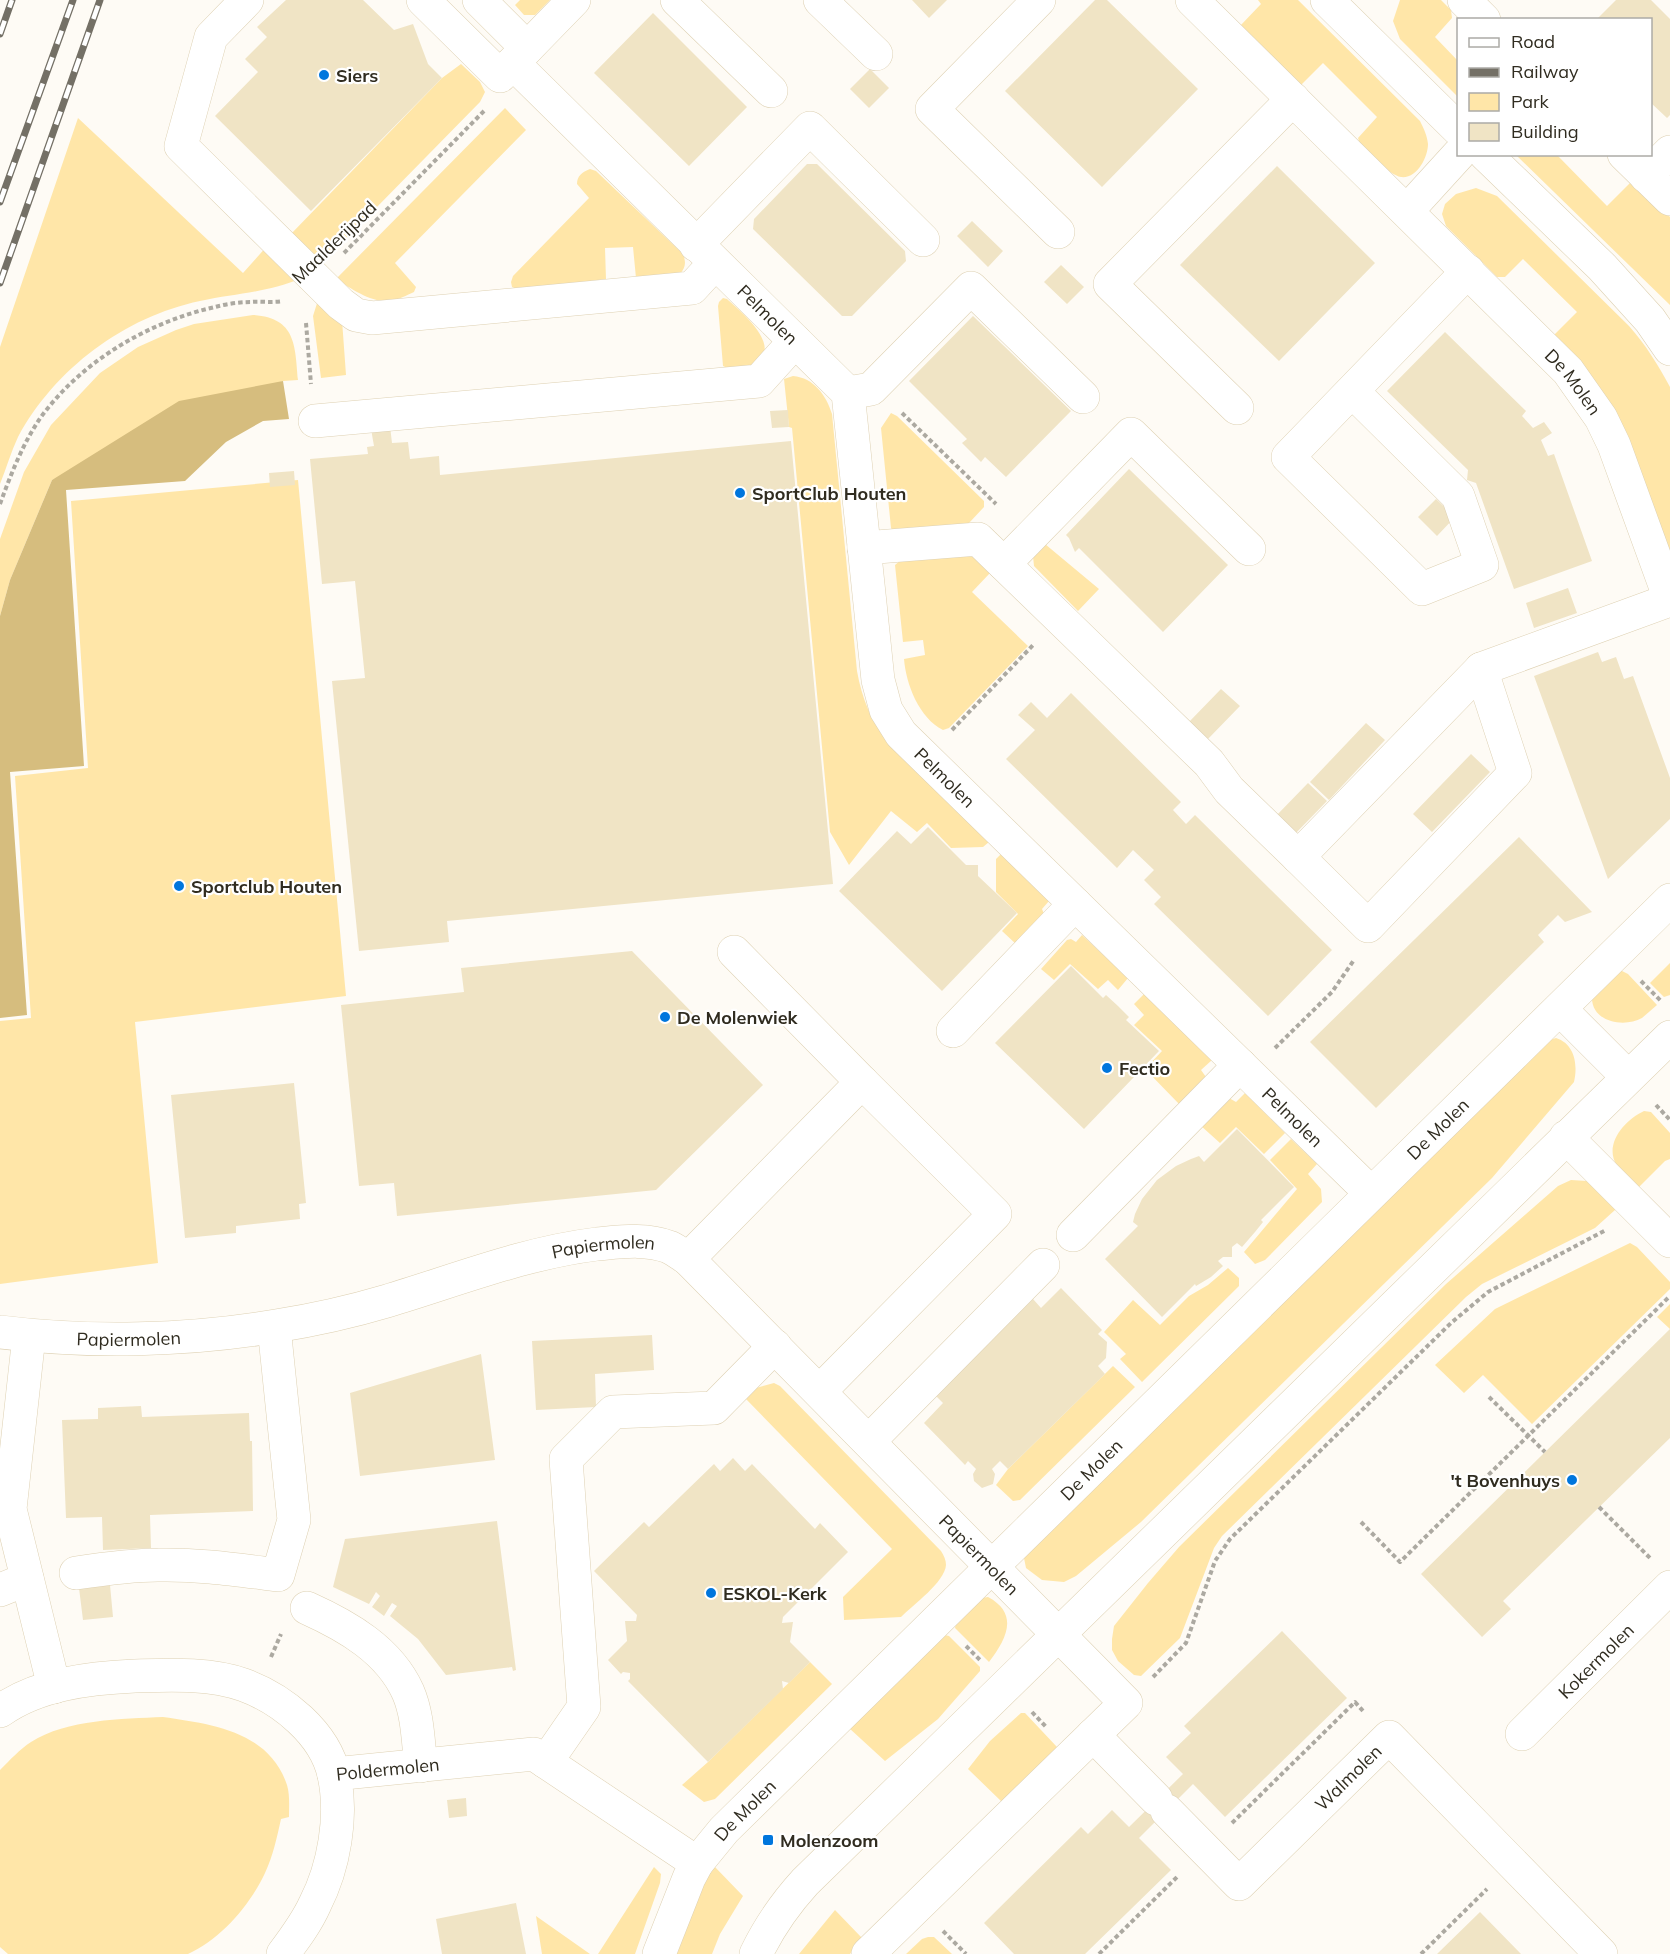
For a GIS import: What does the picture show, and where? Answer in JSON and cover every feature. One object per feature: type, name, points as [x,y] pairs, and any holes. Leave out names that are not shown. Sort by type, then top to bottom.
[{"type":"street","points":[[247,0],[211,37],[181,146],[309,288],[356,315],[372,318],[692,288],[705,254],[810,128],[923,240]]},
{"type":"street","points":[[423,0],[513,63]]},
{"type":"street","points":[[479,0],[513,63]]},
{"type":"street","points":[[513,63],[574,0]]},
{"type":"street","points":[[677,0],[771,91]]},
{"type":"street","points":[[820,0],[876,54]]},
{"type":"street","points":[[1039,0],[932,109],[1058,232]]},
{"type":"street","name":"De Molen","points":[[1192,0],[1568,371],[1601,418],[1614,445],[1670,600]]},
{"type":"street","points":[[1464,0],[1482,18]]},
{"type":"street","points":[[1346,6],[1457,128]]},
{"type":"street","name":"Pelmolen","points":[[513,63],[848,393],[881,695],[892,722],[901,734],[1371,1193]]},
{"type":"street","points":[[1237,408],[1110,284],[1293,99]]},
{"type":"street","points":[[1670,152],[1635,165],[1670,199]]},
{"type":"street","points":[[1407,211],[1457,156]]},
{"type":"street","points":[[1487,156],[1602,267],[1650,320],[1670,349]]},
{"type":"street","points":[[1352,391],[1458,496],[1482,565],[1422,588],[1288,457],[1468,271]]},
{"type":"street","points":[[848,393],[871,389],[971,288],[1083,397]]},
{"type":"street","points":[[315,421],[759,381],[795,341]]},
{"type":"street","points":[[1004,564],[1131,434],[1249,549]]},
{"type":"street","points":[[864,548],[978,539],[1209,763],[1229,790],[1368,926],[1515,773],[1481,669]]},
{"type":"street","points":[[1298,857],[1481,669],[1670,600]]},
{"type":"street","name":"De Molen","points":[[659,1954],[682,1892],[697,1863],[724,1830],[1670,900]]},
{"type":"street","points":[[953,1031],[1075,904]]},
{"type":"street","points":[[734,952],[995,1214],[820,1391]]},
{"type":"street","points":[[1560,1009],[1628,1077]]},
{"type":"street","points":[[756,1954],[773,1922],[788,1901],[1670,1037]]},
{"type":"street","points":[[1073,1235],[1245,1069]]},
{"type":"street","points":[[688,1259],[862,1082]]},
{"type":"street","points":[[1566,1137],[1670,1241]]},
{"type":"street","name":"Papiermolen","points":[[15,1334],[84,1338],[224,1334],[274,1327],[351,1311],[479,1270],[567,1248],[620,1242],[641,1242],[668,1247],[688,1259],[776,1346],[1058,1634]]},
{"type":"street","points":[[869,1441],[1043,1265]]},
{"type":"street","points":[[76,1573],[124,1567],[194,1565],[278,1575],[294,1520],[274,1327]]},
{"type":"street","points":[[15,1334],[9,1500],[14,1585],[54,1687]]},
{"type":"street","points":[[546,1762],[584,1707],[566,1459],[613,1412],[714,1408],[776,1346]]},
{"type":"street","name":"Kokermolen","points":[[1521,1734],[1662,1574]]},
{"type":"street","points":[[307,1608],[350,1629],[373,1646],[393,1668],[408,1692],[415,1716],[421,1766]]},
{"type":"street","points":[[868,1954],[1126,1703],[1058,1634]]},
{"type":"street","name":"Poldermolen","points":[[0,1711],[26,1696],[54,1687],[106,1678],[165,1675],[207,1678],[243,1685],[268,1696],[298,1718],[324,1749],[334,1774],[534,1754],[697,1863]]},
{"type":"street","name":"Walmolen","points":[[1093,1735],[1239,1884],[1389,1737],[1601,1954]]},
{"type":"street","points":[[283,1954],[316,1904],[326,1876],[333,1850],[337,1811],[334,1774]]},
{"type":"path","name":"Maalderijpad","points":[[0,504],[24,447],[41,418],[61,394],[111,351],[163,322],[216,306],[248,302],[278,302],[309,288],[485,109],[513,63]]},
{"type":"path","points":[[309,288],[304,308],[311,378]]},
{"type":"path","points":[[848,393],[889,400],[1003,511],[978,539]]},
{"type":"path","points":[[926,758],[1059,618]]},
{"type":"path","points":[[1245,1069],[1332,992],[1362,947],[1368,926]]},
{"type":"path","points":[[1126,1703],[1186,1642],[1215,1561],[1230,1539],[1442,1331],[1488,1292],[1594,1238],[1636,1207]]},
{"type":"path","points":[[1361,1522],[1400,1562],[1670,1296]]},
{"type":"path","points":[[1489,1397],[1545,1452]]},
{"type":"path","points":[[1599,1507],[1662,1574]]},
{"type":"path","points":[[1099,1954],[1355,1702],[1389,1737]]},
{"type":"path","points":[[1421,1954],[1513,1864]]},
{"type":"green space","points":[[520,0],[550,0],[535,15],[524,15],[515,5]]},
{"type":"green space","points":[[1258,0],[1298,0],[1420,121],[1428,144],[1424,161],[1417,171],[1407,177],[1396,175],[1385,168],[1360,144],[1358,138],[1377,117],[1323,63],[1301,85],[1240,26],[1261,4]]},
{"type":"green space","points":[[1400,0],[1441,0],[1451,10],[1452,18],[1435,37],[1457,60],[1457,96],[1400,39],[1393,21]]},
{"type":"green space","points":[[461,64],[480,82],[485,92],[480,102],[320,265],[291,234],[442,78]]},
{"type":"green space","points":[[505,108],[526,130],[395,263],[416,287],[414,292],[394,300],[376,300],[336,279]]},
{"type":"green space","points":[[78,118],[243,273],[268,245],[302,278],[264,290],[200,301],[172,309],[145,319],[94,349],[51,389],[33,412],[18,437],[0,484],[0,347]]},
{"type":"green space","points":[[1517,156],[1558,156],[1607,206],[1630,183],[1636,184],[1670,217],[1670,305]]},
{"type":"green space","points":[[590,169],[596,171],[683,254],[685,264],[682,271],[680,274],[636,278],[633,247],[605,248],[606,279],[519,290],[512,287],[513,276],[589,198],[577,184],[581,175]]},
{"type":"green space","points":[[1476,188],[1497,196],[1629,326],[1641,340],[1670,387],[1670,557],[1554,338],[1555,334],[1577,312],[1523,259],[1505,277],[1497,277],[1446,226],[1442,214],[1445,204],[1456,194]]},
{"type":"green space","points":[[319,297],[342,320],[346,375],[321,378],[313,316]]},
{"type":"green space","points":[[723,298],[727,299],[749,320],[762,339],[765,348],[763,357],[752,366],[727,368],[723,366],[718,306]]},
{"type":"green space","points":[[253,315],[267,317],[285,328],[294,345],[298,380],[283,381],[52,480],[10,580],[0,616],[0,539],[24,472],[51,425],[100,373],[138,347],[194,324]]},
{"type":"green space","points":[[793,376],[813,384],[823,394],[832,414],[857,671],[868,709],[888,743],[989,842],[983,847],[951,848],[927,823],[917,832],[891,811],[849,865],[830,832],[792,428],[789,427],[784,379]]},
{"type":"green space","points":[[891,413],[897,416],[984,501],[984,507],[969,523],[961,526],[894,532],[891,528],[881,428]]},
{"type":"green space","name":"Sportclub Houten","points":[[298,480],[346,996],[135,1022],[158,1263],[0,1284],[0,1021],[31,1018],[15,776],[88,768],[71,501]]},
{"type":"green space","points":[[1045,544],[1099,589],[1078,611],[1034,566],[1033,556]]},
{"type":"green space","points":[[975,555],[990,573],[972,592],[1028,646],[949,728],[943,730],[935,725],[921,709],[911,689],[905,669],[904,659],[925,655],[923,640],[903,642],[895,565],[901,560]]},
{"type":"green space","points":[[1001,854],[1049,901],[1042,909],[1044,914],[1017,945],[1002,931],[1018,914],[996,892],[996,859]]},
{"type":"green space","points":[[1082,935],[1128,978],[1118,990],[1108,980],[1098,989],[1070,964],[1054,980],[1041,969],[1067,940],[1071,939],[1076,942]]},
{"type":"green space","points":[[1670,963],[1670,995],[1664,997],[1650,983]]},
{"type":"green space","points":[[1620,970],[1628,974],[1657,1005],[1635,1021],[1610,1021],[1597,1013],[1593,1006],[1592,998]]},
{"type":"green space","points":[[1144,994],[1212,1060],[1201,1070],[1206,1077],[1180,1105],[1145,1069],[1162,1051],[1134,1025],[1144,1015],[1134,1004]]},
{"type":"green space","points":[[1556,1038],[1567,1045],[1574,1056],[1576,1069],[1574,1082],[1492,1178],[1141,1522],[1076,1576],[1064,1582],[1042,1580],[1026,1568],[1024,1558],[1550,1040]]},
{"type":"green space","points":[[1245,1093],[1285,1133],[1264,1154],[1236,1127],[1220,1143],[1200,1125],[1229,1098],[1236,1102]]},
{"type":"green space","points":[[1644,1111],[1651,1112],[1670,1133],[1670,1159],[1665,1161],[1639,1187],[1617,1166],[1613,1158],[1613,1149],[1614,1141],[1623,1127]]},
{"type":"green space","points":[[1291,1139],[1317,1164],[1308,1174],[1321,1189],[1322,1202],[1265,1260],[1255,1264],[1244,1252],[1297,1189],[1270,1160]]},
{"type":"green space","points":[[1571,1180],[1587,1181],[1616,1205],[1615,1210],[1595,1228],[1482,1284],[1466,1297],[1222,1536],[1214,1548],[1180,1638],[1141,1676],[1134,1675],[1118,1661],[1112,1650],[1114,1626],[1179,1547],[1446,1284],[1558,1186]]},
{"type":"green space","points":[[1630,1243],[1637,1247],[1670,1282],[1670,1289],[1532,1424],[1483,1375],[1464,1393],[1435,1365],[1495,1309]]},
{"type":"green space","points":[[1228,1268],[1239,1278],[1239,1286],[1142,1382],[1120,1359],[1126,1354],[1104,1332],[1133,1300],[1160,1325],[1189,1296],[1208,1285]]},
{"type":"green space","points":[[1670,1304],[1670,1329],[1657,1317]]},
{"type":"green space","points":[[1113,1366],[1135,1387],[1020,1500],[1013,1501],[996,1485],[1008,1469]]},
{"type":"green space","points":[[774,1383],[780,1386],[941,1551],[946,1565],[940,1579],[901,1617],[844,1620],[843,1597],[892,1549],[746,1399],[756,1388]]},
{"type":"green space","points":[[988,1597],[998,1604],[1007,1619],[1005,1636],[989,1662],[955,1628],[956,1623],[982,1598]]},
{"type":"green space","points":[[945,1635],[949,1636],[980,1667],[980,1671],[938,1719],[885,1761],[849,1728]]},
{"type":"green space","points":[[810,1662],[832,1684],[715,1799],[704,1802],[682,1785],[708,1762]]},
{"type":"green space","points":[[1021,1713],[1025,1713],[1057,1747],[1002,1802],[968,1769],[990,1741]]},
{"type":"green space","points":[[163,1717],[219,1727],[236,1733],[267,1753],[278,1767],[288,1789],[289,1817],[281,1819],[268,1867],[259,1885],[243,1909],[223,1930],[212,1940],[188,1954],[8,1954],[0,1947],[0,1770],[19,1751],[45,1734],[95,1722]]},
{"type":"green space","points":[[714,1866],[743,1896],[720,1934],[712,1954],[676,1954],[699,1890]]},
{"type":"green space","points":[[654,1867],[661,1874],[660,1883],[635,1954],[598,1954]]},
{"type":"green space","points":[[835,1910],[862,1938],[850,1954],[799,1954]]},
{"type":"green space","points":[[536,1916],[590,1954],[542,1954]]},
{"type":"green space","points":[[934,1937],[952,1954],[906,1954],[922,1939]]},
{"type":"shaded area","points":[[283,381],[289,419],[263,421],[226,442],[185,481],[66,490],[84,766],[10,772],[27,1015],[0,1018],[0,616],[10,580],[52,480],[179,401]]},
{"type":"building","points":[[286,0],[363,0],[394,30],[413,24],[428,64],[442,78],[311,211],[215,116],[258,72],[245,59],[267,37],[257,27]]},
{"type":"building","points":[[912,0],[947,0],[929,18]]},
{"type":"building","points":[[1095,0],[1107,0],[1198,89],[1102,187],[1005,91]]},
{"type":"building","points":[[1616,0],[1651,0],[1670,19],[1670,115],[1667,118],[1652,104],[1652,18],[1598,18]]},
{"type":"building","points":[[653,13],[747,107],[689,166],[594,73]]},
{"type":"building","points":[[870,69],[889,88],[869,108],[850,89]]},
{"type":"building","points":[[807,164],[817,164],[905,251],[906,261],[852,316],[842,316],[753,229],[754,219]]},
{"type":"building","points":[[1277,166],[1375,263],[1279,361],[1180,265]]},
{"type":"building","points":[[972,221],[1003,251],[988,267],[957,236]]},
{"type":"building","points":[[1061,265],[1084,287],[1067,304],[1044,282]]},
{"type":"building","points":[[973,316],[1071,411],[1006,477],[985,457],[981,462],[962,443],[967,439],[909,381]]},
{"type":"building","points":[[1445,332],[1526,411],[1522,416],[1533,428],[1544,422],[1552,433],[1541,440],[1548,456],[1554,454],[1592,561],[1514,589],[1476,483],[1467,480],[1468,470],[1387,391]]},
{"type":"building","points":[[788,410],[789,427],[772,428],[770,411]]},
{"type":"building","points":[[390,426],[392,443],[408,442],[410,459],[439,456],[440,475],[791,441],[833,884],[447,921],[449,942],[359,951],[332,681],[365,678],[355,581],[322,584],[310,459],[368,454],[367,447],[374,446],[371,429]]},
{"type":"building","points":[[1129,469],[1228,565],[1163,632],[1079,548],[1075,552],[1066,535]]},
{"type":"building","points":[[294,471],[295,485],[270,487],[269,473]]},
{"type":"building","points":[[1436,499],[1455,517],[1437,536],[1418,517]]},
{"type":"building","points":[[1568,588],[1577,613],[1534,628],[1526,603]]},
{"type":"building","points":[[1598,652],[1602,662],[1616,657],[1624,679],[1633,676],[1670,778],[1670,819],[1608,879],[1534,676]]},
{"type":"building","points":[[1221,689],[1240,706],[1207,740],[1188,723]]},
{"type":"building","points":[[1071,693],[1181,802],[1173,810],[1186,824],[1195,815],[1332,950],[1268,1016],[1154,904],[1161,897],[1144,880],[1154,870],[1133,850],[1117,868],[1006,759],[1035,730],[1018,715],[1031,702],[1047,718]]},
{"type":"building","points":[[1366,723],[1385,740],[1329,800],[1310,782]]},
{"type":"building","points":[[1471,754],[1490,772],[1432,832],[1413,814]]},
{"type":"building","points":[[1308,783],[1327,801],[1294,835],[1275,817]]},
{"type":"building","points":[[928,827],[966,865],[978,865],[978,876],[1017,913],[942,991],[839,891],[897,831],[911,844]]},
{"type":"building","points":[[1519,837],[1592,912],[1565,922],[1558,915],[1538,935],[1544,942],[1376,1108],[1310,1042]]},
{"type":"building","points":[[632,951],[763,1085],[656,1190],[397,1216],[394,1183],[359,1186],[341,1005],[464,992],[461,968]]},
{"type":"building","points":[[1071,966],[1103,998],[1106,995],[1118,1006],[1129,1017],[1126,1020],[1159,1051],[1084,1129],[995,1043]]},
{"type":"building","points":[[294,1083],[306,1203],[299,1204],[300,1219],[236,1226],[236,1233],[185,1238],[171,1095]]},
{"type":"building","points":[[1237,1129],[1294,1187],[1261,1220],[1263,1222],[1242,1247],[1237,1243],[1232,1247],[1232,1257],[1223,1257],[1218,1261],[1223,1266],[1211,1277],[1196,1286],[1195,1284],[1162,1317],[1105,1259],[1138,1226],[1133,1222],[1135,1214],[1142,1199],[1157,1180],[1176,1166],[1191,1159],[1199,1156],[1204,1162]]},
{"type":"building","points":[[1061,1288],[1102,1330],[1098,1334],[1107,1342],[1106,1358],[1098,1366],[1105,1374],[1008,1469],[1000,1461],[992,1469],[995,1474],[993,1484],[982,1488],[974,1481],[973,1474],[976,1469],[968,1461],[965,1465],[924,1423],[943,1403],[935,1395],[1033,1299],[1041,1308]]},
{"type":"building","name":"'t Bovenhuys","points":[[1670,1329],[1670,1438],[1503,1601],[1511,1609],[1482,1637],[1421,1574]]},
{"type":"building","points":[[652,1335],[654,1370],[595,1374],[596,1407],[536,1410],[532,1341]]},
{"type":"building","points":[[481,1354],[495,1460],[360,1476],[350,1393]]},
{"type":"building","points":[[141,1406],[142,1417],[249,1413],[250,1441],[252,1441],[253,1511],[150,1515],[151,1548],[103,1550],[102,1517],[66,1518],[62,1420],[98,1419],[98,1408]]},
{"type":"building","name":"ESKOL-Kerk","points":[[733,1458],[745,1471],[752,1464],[815,1529],[820,1523],[848,1552],[783,1617],[782,1623],[793,1622],[790,1642],[810,1662],[789,1683],[782,1681],[783,1689],[708,1762],[628,1681],[630,1673],[621,1674],[608,1660],[627,1641],[625,1621],[636,1621],[637,1615],[594,1571],[644,1522],[649,1527],[714,1464],[720,1471]]},
{"type":"building","points":[[497,1521],[516,1670],[513,1671],[512,1667],[446,1675],[418,1639],[390,1616],[397,1606],[392,1603],[384,1616],[372,1607],[380,1596],[376,1592],[369,1604],[333,1587],[345,1539]]},
{"type":"building","points":[[110,1585],[113,1617],[83,1620],[79,1588]]},
{"type":"building","points":[[1282,1631],[1347,1698],[1225,1817],[1193,1784],[1139,1838],[1171,1870],[1085,1954],[1014,1954],[984,1923],[1081,1827],[1088,1834],[1112,1810],[1129,1827],[1183,1774],[1166,1757],[1191,1733],[1184,1726]]},
{"type":"building","points":[[466,1798],[467,1816],[449,1818],[447,1800]]},
{"type":"building","points":[[516,1903],[526,1954],[442,1954],[436,1919]]},
{"type":"building","points":[[1480,1912],[1521,1954],[1437,1954]]},
{"type":"railway","points":[[0,34],[12,0]]},
{"type":"railway","points":[[0,202],[73,0]]},
{"type":"railway","points":[[0,283],[100,0]]},
{"type":"place","name":"Siers","points":[[324,75]]},
{"type":"place","name":"SportClub Houten","points":[[740,493]]},
{"type":"place","name":"Sportclub Houten","points":[[179,886]]},
{"type":"place","name":"De Molenwiek","points":[[665,1017]]},
{"type":"place","name":"Fectio","points":[[1107,1068]]},
{"type":"place","name":"'t Bovenhuys","points":[[1572,1480]]},
{"type":"place","name":"ESKOL-Kerk","points":[[711,1593]]},
{"type":"place","name":"Molenzoom","points":[[768,1840]]}]
